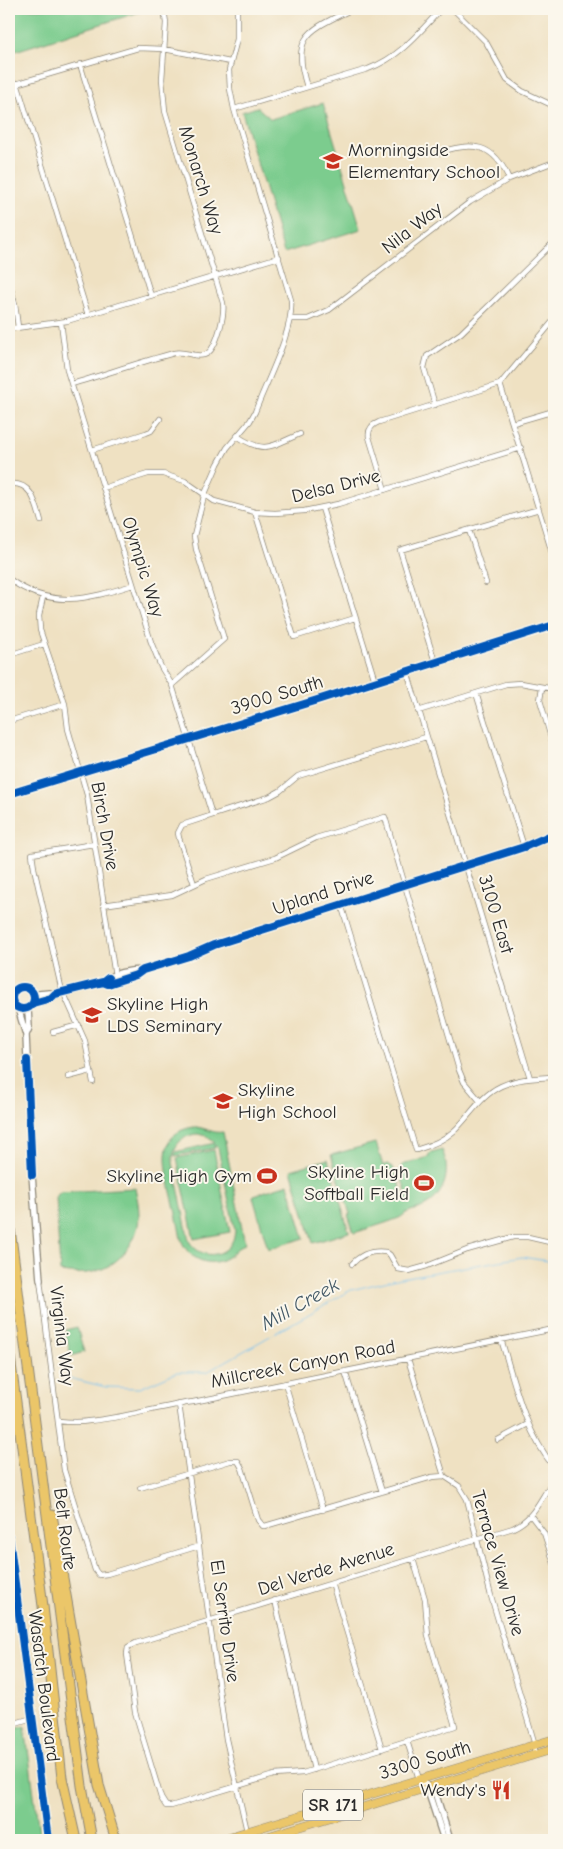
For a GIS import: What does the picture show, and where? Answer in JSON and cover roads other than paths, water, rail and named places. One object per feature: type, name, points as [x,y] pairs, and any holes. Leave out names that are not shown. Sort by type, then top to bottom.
[{"type":"highway","name":"Belt Route","points":[[9,1222],[82,1786],[92,1840]]},
{"type":"highway","name":"Belt Route","points":[[9,1349],[26,1468],[62,1778],[76,1840]]},
{"type":"highway","points":[[9,1381],[26,1468]]},
{"type":"highway","points":[[37,1441],[58,1540],[99,1785],[116,1840]]},
{"type":"main road","name":"3900 South","points":[[9,794],[554,625]]},
{"type":"main road","name":"Wasatch Boulevard","points":[[9,1536],[48,1840]]},
{"type":"main road","name":"3300 South","points":[[219,1840],[554,1739]]},
{"type":"main road","name":"3300 South","points":[[256,1840],[554,1749]]},
{"type":"street","name":"Monarch Way","points":[[72,384],[178,352],[200,356],[206,354],[212,346],[223,316],[223,303],[167,121],[162,90],[166,22],[164,9]]},
{"type":"street","points":[[172,685],[224,639],[194,542],[195,533],[204,496],[221,459],[253,416],[291,319],[291,300],[234,109],[230,89],[230,62],[236,38],[236,9]]},
{"type":"street","points":[[307,87],[300,60],[301,49],[305,40],[311,31],[319,25],[352,9]]},
{"type":"street","points":[[234,109],[368,69],[389,59],[408,44],[441,9]]},
{"type":"street","points":[[453,9],[481,36],[503,76],[512,85],[554,106]]},
{"type":"street","points":[[9,86],[138,48],[164,49],[230,62]]},
{"type":"street","points":[[80,64],[151,296]]},
{"type":"street","points":[[17,83],[88,315]]},
{"type":"street","points":[[438,153],[460,146],[482,148],[500,160],[509,179]]},
{"type":"street","name":"Nila Way","points":[[291,319],[308,319],[333,308],[470,202],[509,179],[554,162]]},
{"type":"street","points":[[434,405],[424,368],[427,356],[459,336],[554,242]]},
{"type":"street","points":[[9,329],[61,322],[88,315],[278,257]]},
{"type":"street","points":[[9,282],[15,304],[18,327]]},
{"type":"street","points":[[385,490],[369,437],[370,430],[376,423],[500,384],[554,320]]},
{"type":"street","name":"Olympic Way","points":[[61,322],[64,354],[103,488],[155,655],[172,685],[190,738],[212,815]]},
{"type":"street","points":[[500,384],[554,559]]},
{"type":"street","points":[[9,401],[9,414]]},
{"type":"street","points":[[513,423],[554,411]]},
{"type":"street","points":[[92,450],[146,433],[155,427],[160,419]]},
{"type":"street","points":[[237,436],[256,447],[262,448],[300,434]]},
{"type":"street","name":"Delsa Drive","points":[[103,488],[148,474],[163,474],[185,481],[214,502],[255,512],[289,513],[322,508],[521,448]]},
{"type":"street","points":[[9,484],[19,484],[31,493],[41,521]]},
{"type":"street","points":[[322,508],[374,681]]},
{"type":"street","points":[[435,662],[400,550],[539,509]]},
{"type":"street","points":[[255,512],[294,638],[355,618]]},
{"type":"street","points":[[470,530],[486,583]]},
{"type":"street","points":[[9,579],[19,587],[43,596],[69,600],[84,598],[133,584]]},
{"type":"street","name":"Birch Drive","points":[[43,596],[39,624],[65,704],[68,729],[87,795],[115,976]]},
{"type":"street","points":[[9,655],[44,644]]},
{"type":"street","name":"3100 East","points":[[407,672],[530,1078]]},
{"type":"street","points":[[418,711],[514,682],[554,689]]},
{"type":"street","points":[[542,688],[540,700],[554,748]]},
{"type":"street","points":[[476,693],[524,847]]},
{"type":"street","points":[[9,721],[65,704]]},
{"type":"street","points":[[194,884],[179,838],[180,828],[186,822],[269,797],[280,791],[298,776],[426,737]]},
{"type":"street","points":[[103,905],[172,894],[194,884],[275,858],[316,838],[385,817],[460,1074],[467,1087],[480,1101]]},
{"type":"street","name":"Upland Drive","points":[[33,1003],[50,998],[56,994],[103,982],[134,970],[143,970],[189,956],[214,945],[524,847],[554,834]]},
{"type":"street","points":[[93,1082],[87,1048],[79,1025],[61,987],[32,854],[94,844]]},
{"type":"street","points":[[341,904],[416,1150],[432,1145],[447,1137],[480,1101],[502,1085],[515,1080],[554,1077]]},
{"type":"street","name":"Upland Drive","points":[[103,982],[108,984],[136,975],[143,970]]},
{"type":"street","points":[[24,988],[32,993],[33,1003],[28,1008],[18,1008],[11,1002],[12,993],[24,988]]},
{"type":"street","name":"Upland Drive","points":[[32,993],[51,992],[56,994]]},
{"type":"street","name":"Virginia Way","points":[[18,1008],[26,1035],[32,1175],[40,1280],[58,1422],[66,1477],[94,1567],[99,1575],[107,1574],[199,1546]]},
{"type":"street","name":"Virginia Way","points":[[26,1035],[28,1008]]},
{"type":"street","points":[[53,1032],[79,1025]]},
{"type":"street","points":[[68,1078],[91,1071]]},
{"type":"street","points":[[352,1264],[359,1256],[373,1252],[386,1252],[390,1255],[398,1269],[409,1271],[467,1250],[513,1237],[528,1237],[554,1243]]},
{"type":"street","name":"Millcreek Canyon Road","points":[[58,1422],[90,1421],[408,1359],[554,1328]]},
{"type":"street","points":[[502,1339],[528,1424],[539,1446],[554,1467]]},
{"type":"street","points":[[140,1488],[230,1461],[238,1461],[242,1468],[258,1520],[262,1526],[271,1526],[432,1477],[444,1476],[408,1359]]},
{"type":"street","points":[[345,1371],[382,1492]]},
{"type":"street","points":[[285,1383],[324,1510]]},
{"type":"street","name":"El Serrito Drive","points":[[179,1404],[228,1749],[249,1840]]},
{"type":"street","points":[[498,1440],[528,1424]]},
{"type":"street","name":"Terrace View Drive","points":[[444,1476],[455,1482],[464,1492],[478,1539],[491,1596],[535,1745],[534,1756]]},
{"type":"street","points":[[554,1480],[530,1516],[544,1533],[554,1563]]},
{"type":"street","name":"Del Verde Avenue","points":[[236,1786],[166,1806],[161,1798],[135,1712],[126,1654],[128,1647],[513,1528],[522,1524],[530,1516]]},
{"type":"street","points":[[236,1786],[274,1775],[296,1774],[314,1770],[455,1726],[428,1636],[424,1599],[412,1559]]},
{"type":"street","points":[[332,1583],[382,1749]]},
{"type":"street","points":[[275,1600],[314,1770]]},
{"type":"street","points":[[9,1725],[32,1718]]},
{"type":"street","points":[[407,1741],[419,1779],[435,1792],[450,1840]]},
{"type":"street","points":[[430,1787],[429,1794],[444,1840]]},
{"type":"waterway","name":"Mill Creek","points":[[69,1378],[106,1387],[140,1388],[177,1372],[207,1372],[351,1290],[401,1278],[522,1257],[554,1262]]},
{"type":"place","name":"Morningside Elementary School","points":[[333,161]]},
{"type":"place","name":"Skyline High LDS Seminary","points":[[92,1015]]},
{"type":"place","name":"Skyline High School","points":[[223,1101]]},
{"type":"place","name":"Skyline High Gym","points":[[267,1176]]},
{"type":"place","name":"Skyline High Softball Field","points":[[424,1183]]},
{"type":"place","name":"Wendy's","points":[[501,1790]]}]
